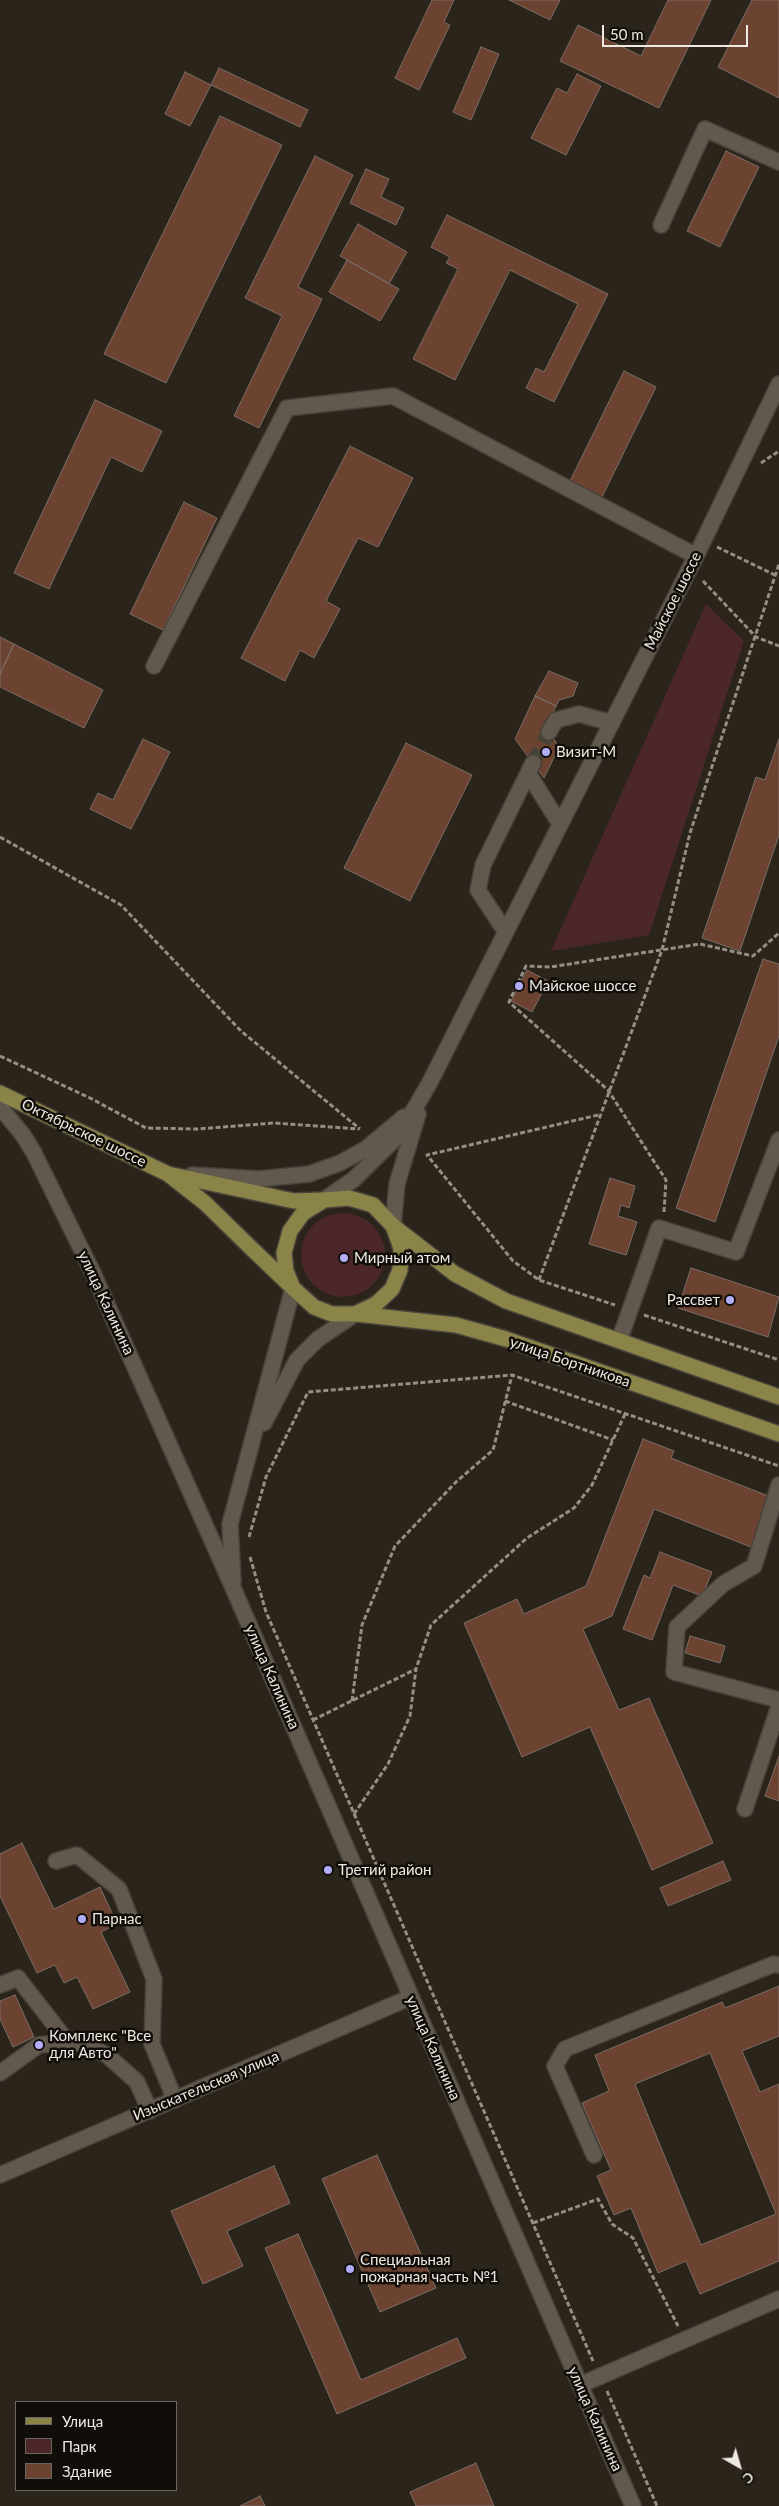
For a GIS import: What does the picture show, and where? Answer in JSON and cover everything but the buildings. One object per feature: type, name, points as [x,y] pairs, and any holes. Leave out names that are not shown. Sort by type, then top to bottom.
[{"type":"main road","name":"Октябрьское шоссе","points":[[0,1093],[168,1174],[205,1203],[293,1288]]},
{"type":"main road","name":"Октябрьское шоссе","points":[[168,1174],[294,1201],[324,1200]]},
{"type":"main road","points":[[393,1226],[401,1248],[400,1270],[392,1289],[376,1304],[355,1314],[332,1314],[314,1307],[293,1288],[286,1271],[284,1253],[290,1231],[304,1213],[324,1200],[349,1198],[373,1205],[393,1226],[455,1274],[506,1301],[779,1397]]},
{"type":"main road","name":"улица Бортникова","points":[[355,1314],[456,1325],[506,1339],[779,1434]]},
{"type":"street","points":[[661,225],[705,129],[779,162]]},
{"type":"street","name":"Майское шоссе","points":[[324,1200],[353,1180],[399,1135],[428,1084],[696,556],[779,384]]},
{"type":"street","points":[[154,666],[287,408],[393,396],[696,556]]},
{"type":"street","points":[[549,732],[556,720],[579,714],[612,723]]},
{"type":"street","points":[[505,931],[478,890],[483,865],[531,768],[560,824]]},
{"type":"street","name":"Майское шоссе","points":[[168,1174],[259,1179],[309,1174],[340,1163],[367,1148],[410,1111],[428,1084]]},
{"type":"street","name":"Майское шоссе","points":[[393,1226],[397,1184],[428,1084]]},
{"type":"street","name":"улица Калинина","points":[[0,1107],[23,1135],[64,1212],[234,1590],[633,2506]]},
{"type":"street","points":[[619,1341],[659,1228],[736,1252],[779,1140]]},
{"type":"street","name":"улица Калинина","points":[[234,1590],[230,1524],[293,1288]]},
{"type":"street","name":"улица Калинина","points":[[251,1449],[297,1360],[318,1339],[355,1314]]},
{"type":"street","points":[[779,1485],[754,1566],[723,1584],[677,1627],[674,1672],[779,1700]]},
{"type":"street","points":[[745,1809],[779,1706]]},
{"type":"street","points":[[56,1861],[77,1855],[120,1889],[154,1979],[152,2044],[175,2100]]},
{"type":"street","points":[[594,2155],[555,2066],[565,2049],[774,1964],[779,1965]]},
{"type":"street","points":[[0,1985],[18,1978],[67,2041]]},
{"type":"street","name":"Изыскательская улица","points":[[0,2175],[411,1997]]},
{"type":"street","points":[[0,2073],[39,2045],[74,2041],[107,2055],[137,2082],[150,2111]]},
{"type":"street","points":[[580,2385],[779,2299]]},
{"type":"path","points":[[717,547],[775,575]]},
{"type":"path","points":[[539,1280],[598,1116],[662,950],[690,833],[779,564]]},
{"type":"path","points":[[702,580],[756,637],[779,646]]},
{"type":"path","points":[[0,838],[121,905],[241,1031],[360,1129]]},
{"type":"path","points":[[659,1228],[664,1211],[666,1180],[608,1090],[509,1002],[526,966],[550,967],[700,944],[753,956],[779,933]]},
{"type":"path","points":[[0,1056],[90,1098],[146,1128],[197,1129],[274,1123],[367,1130]]},
{"type":"path","points":[[598,1116],[427,1155],[514,1261],[539,1280],[779,1360]]},
{"type":"path","points":[[352,1701],[362,1625],[395,1546],[456,1482],[493,1450],[512,1375]]},
{"type":"path","points":[[246,1544],[266,1477],[308,1392],[512,1375],[779,1466]]},
{"type":"path","points":[[505,1401],[613,1440]]},
{"type":"path","points":[[354,1814],[388,1764],[410,1716],[416,1669],[431,1625],[527,1538],[574,1508],[592,1485],[625,1414]]},
{"type":"path","points":[[249,1553],[266,1612],[657,2506]]},
{"type":"path","points":[[313,1720],[416,1669]]},
{"type":"path","points":[[533,2223],[598,2199],[612,2224],[633,2238],[686,2340]]},
{"type":"green space","points":[[706,604],[744,641],[649,935],[551,951]]},
{"type":"green space","points":[[343,1213],[359,1216],[373,1225],[382,1239],[385,1255],[382,1271],[373,1285],[359,1294],[343,1297],[327,1294],[313,1285],[304,1271],[301,1255],[304,1239],[313,1225],[327,1216]]},
{"type":"tunnel","points":[[533,763],[549,732]]},
{"type":"place","name":"Визит-М","points":[[546,752]]},
{"type":"place","name":"Майское шоссе","points":[[519,986]]},
{"type":"place","name":"Мирный атом","points":[[344,1258]]},
{"type":"place","name":"Рассвет","points":[[730,1300]]},
{"type":"place","name":"Третий район","points":[[328,1870]]},
{"type":"place","name":"Парнас","points":[[82,1919]]},
{"type":"place","name":"Комплекс \"Все для Авто\"","points":[[39,2045]]},
{"type":"place","name":"Специальная пожарная часть №1","points":[[350,2269]]}]
